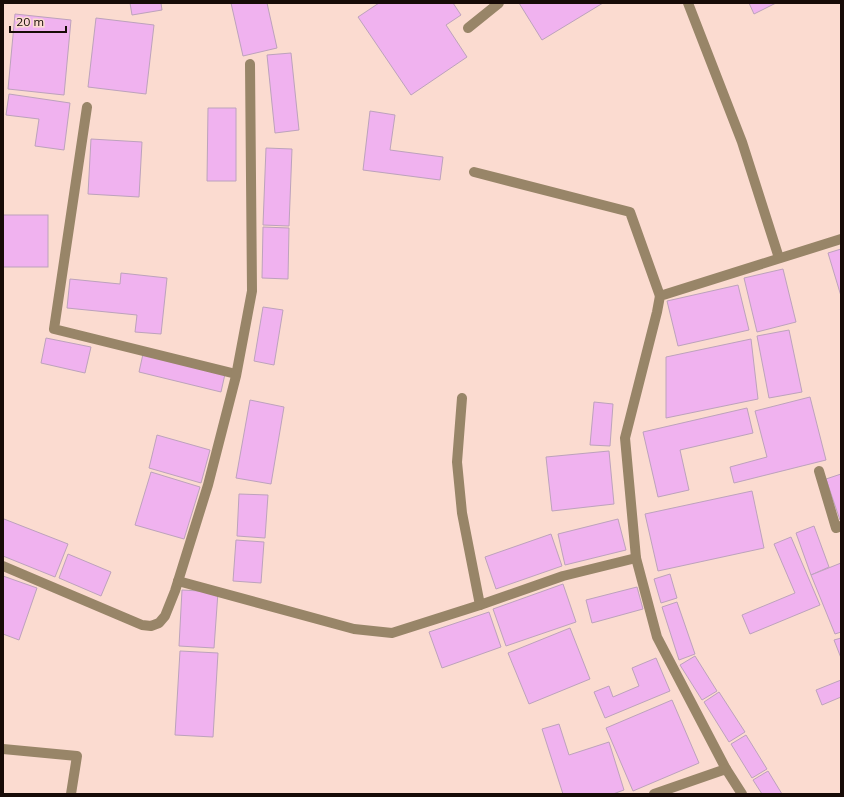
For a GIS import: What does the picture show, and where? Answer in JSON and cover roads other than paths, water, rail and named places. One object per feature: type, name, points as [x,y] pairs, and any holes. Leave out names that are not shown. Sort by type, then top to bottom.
[{"type":"street","points":[[468,28],[499,3]]},
{"type":"street","points":[[688,3],[742,142],[779,258]]},
{"type":"street","points":[[3,566],[142,625],[151,626],[159,623],[165,616],[178,581],[208,485],[236,374],[252,291],[250,64]]},
{"type":"street","points":[[87,107],[54,329],[236,374]]},
{"type":"street","points":[[474,172],[630,212],[660,296],[625,438],[636,558],[657,636],[726,769],[742,794]]},
{"type":"street","points":[[660,296],[841,239]]},
{"type":"street","points":[[462,398],[457,462],[462,513],[480,605]]},
{"type":"street","points":[[819,471],[836,528],[841,526]]},
{"type":"street","points":[[178,581],[354,629],[392,633],[480,605],[563,576],[636,558]]},
{"type":"street","points":[[3,749],[77,756],[71,794]]},
{"type":"street","points":[[654,794],[726,769]]}]
